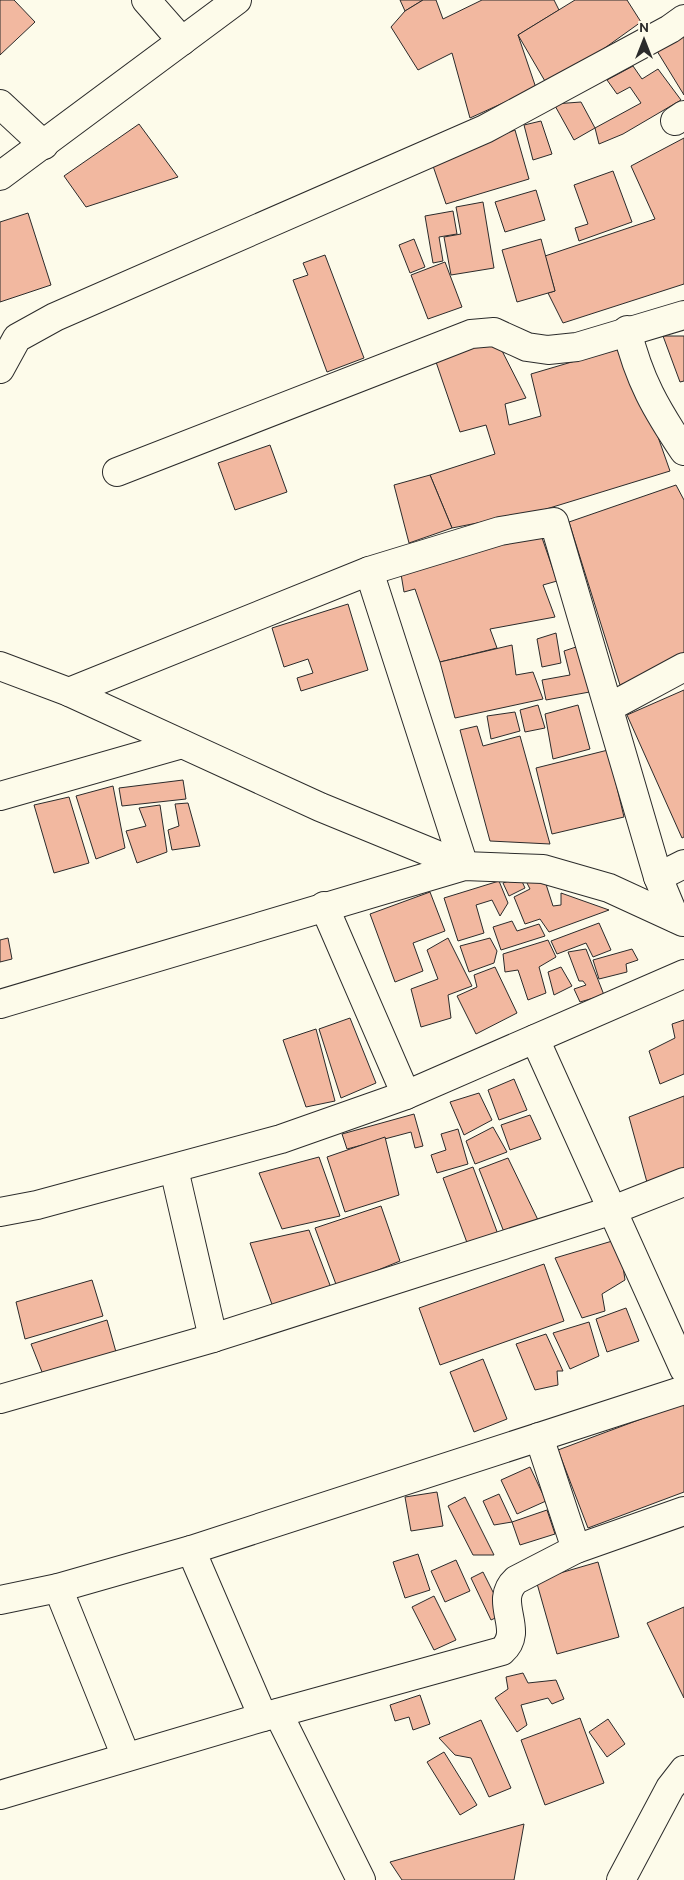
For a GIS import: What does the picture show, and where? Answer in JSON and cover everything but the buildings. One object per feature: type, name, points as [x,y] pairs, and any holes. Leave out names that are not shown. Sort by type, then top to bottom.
[{"type":"street","points":[[146,0],[182,41]]},
{"type":"street","points":[[0,176],[237,0]]},
{"type":"street","points":[[0,369],[17,338],[55,317],[485,129],[670,29],[684,19]]},
{"type":"street","points":[[0,104],[44,145]]},
{"type":"street","points":[[117,472],[471,334],[494,332],[527,347],[548,350],[577,347],[627,330],[684,315]]},
{"type":"street","points":[[627,330],[642,382],[658,412],[684,451]]},
{"type":"street","points":[[70,692],[369,570],[500,531],[554,522],[610,707],[658,877],[679,921]]},
{"type":"street","points":[[369,570],[464,866]]},
{"type":"street","points":[[0,666],[70,692],[320,807],[464,866]]},
{"type":"street","points":[[610,707],[684,667]]},
{"type":"street","points":[[0,796],[182,744]]},
{"type":"street","points":[[658,877],[684,864]]},
{"type":"street","points":[[0,1004],[324,906],[464,866],[543,869],[609,888],[679,921]]},
{"type":"street","points":[[324,906],[406,1095]]},
{"type":"street","points":[[0,1212],[37,1205],[281,1139],[406,1095],[684,974]]},
{"type":"street","points":[[535,1039],[684,1369]]},
{"type":"street","points":[[174,1169],[213,1338]]},
{"type":"street","points":[[0,1399],[213,1338],[613,1210],[684,1182]]},
{"type":"street","points":[[0,1600],[58,1588],[191,1550],[684,1390]]},
{"type":"street","points":[[539,1436],[576,1549]]},
{"type":"street","points":[[0,1795],[270,1715],[502,1651],[508,1645],[512,1635],[506,1596],[508,1587],[516,1580],[576,1549],[684,1510]]},
{"type":"street","points":[[191,1550],[270,1715],[361,1880]]},
{"type":"street","points":[[58,1588],[126,1757]]},
{"type":"street","points":[[622,1880],[670,1788],[684,1770]]}]
